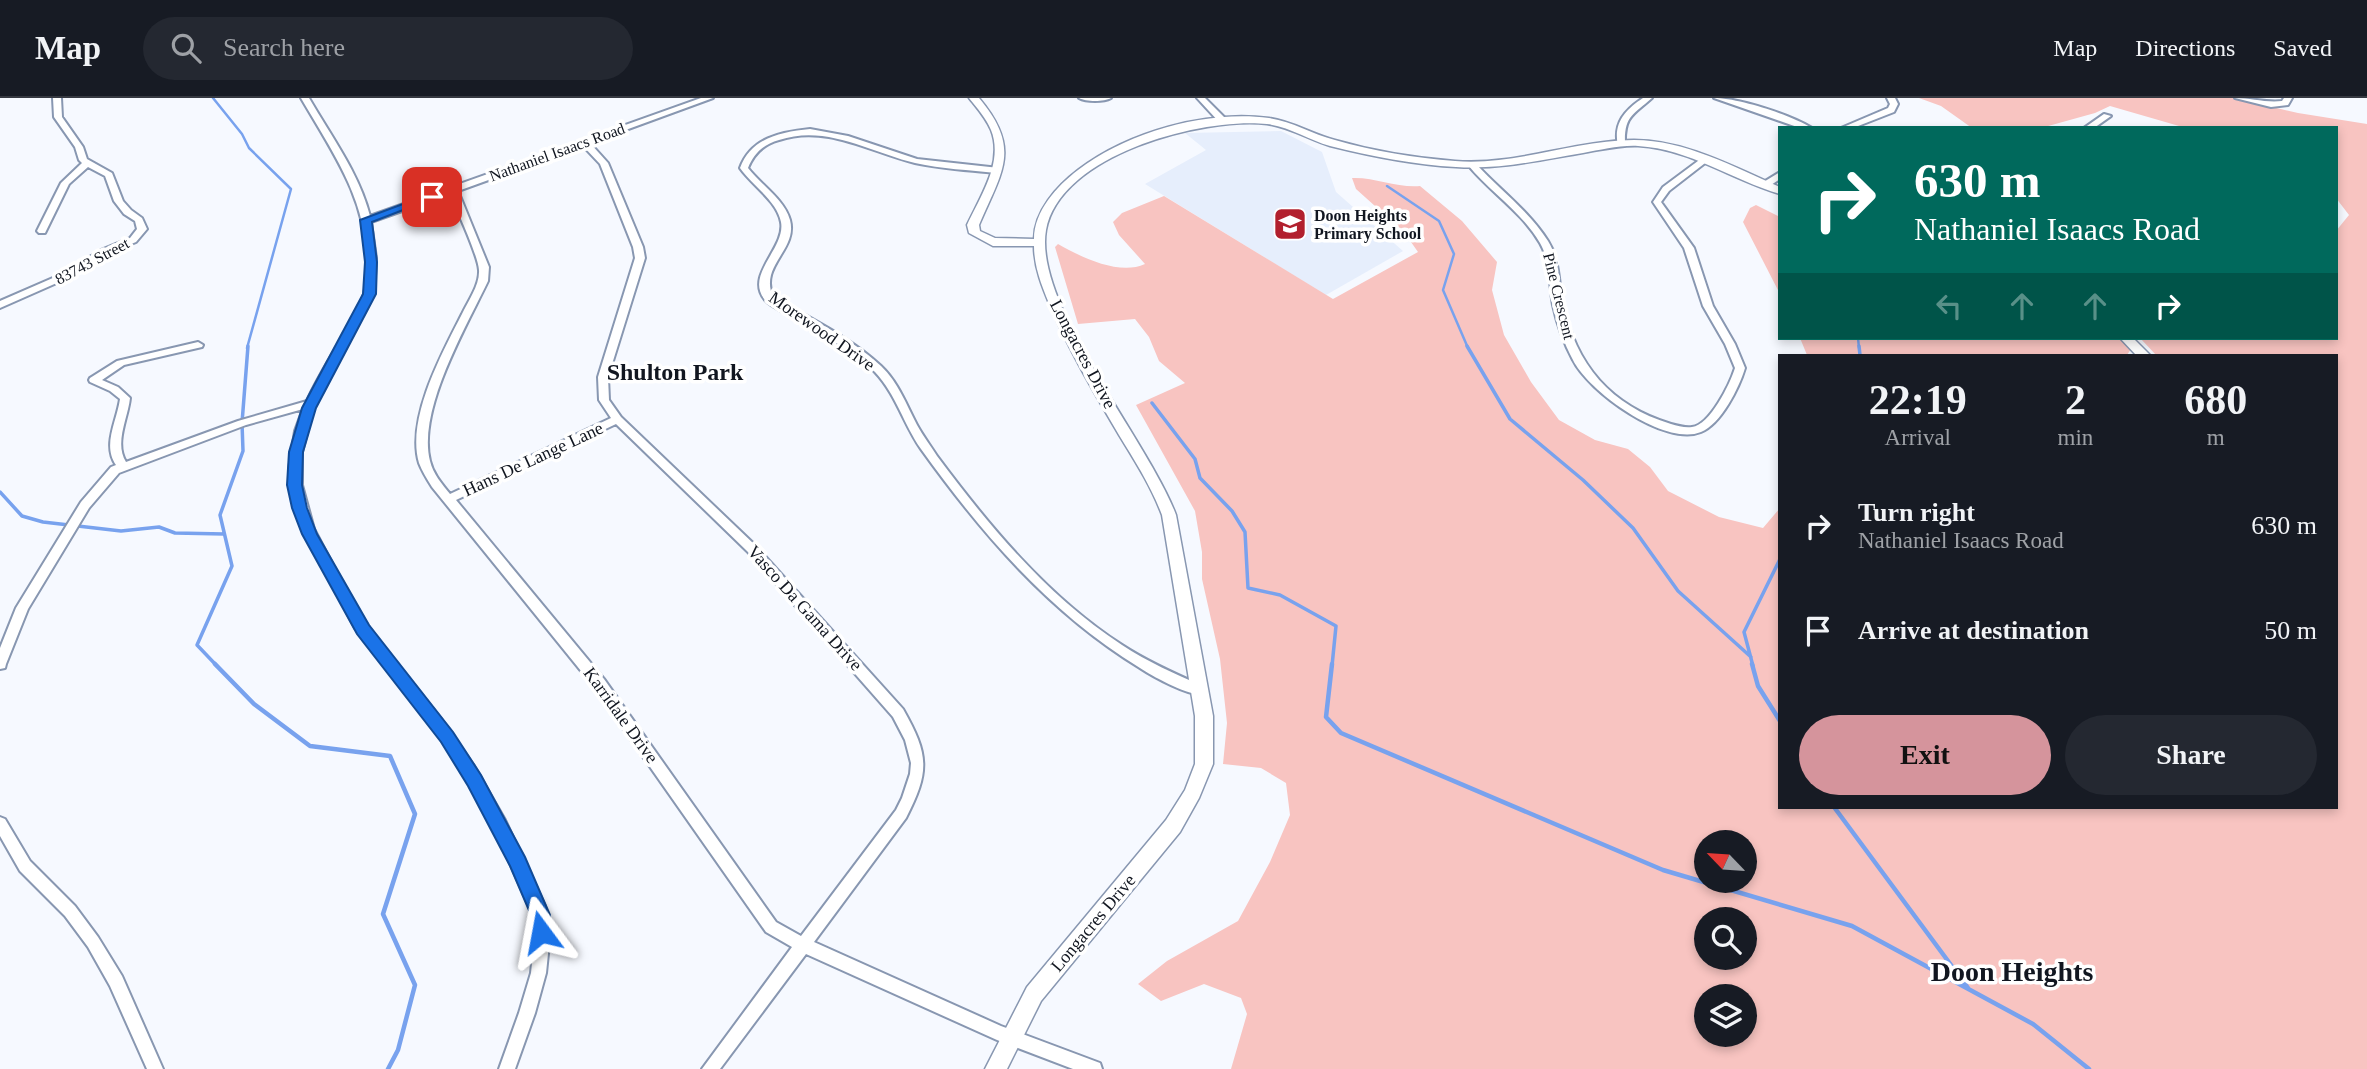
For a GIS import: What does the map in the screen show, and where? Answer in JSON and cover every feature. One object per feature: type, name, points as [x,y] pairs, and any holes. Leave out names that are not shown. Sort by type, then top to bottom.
[{"type":"street","name":"83743 Street","points":[[0,305],[65,276],[98,255],[141,234],[142,226],[139,220],[133,218],[113,194],[109,175],[87,163],[58,117],[57,98]]},
{"type":"street","points":[[305,98],[360,196],[371,262],[369,294],[311,403],[296,452],[295,485],[299,508],[309,534],[363,630],[447,737],[475,781],[518,863],[540,915],[541,948],[536,985],[507,1069]]},
{"type":"street","name":"Nathaniel Isaacs Road","points":[[366,220],[709,98]]},
{"type":"street","points":[[974,98],[994,121],[999,132],[1001,156],[973,225],[975,233],[993,242],[1038,243],[1040,230],[1054,200],[1076,176],[1132,143],[1223,121],[1256,120],[1287,124],[1334,144],[1472,165],[1621,144],[1650,144],[1705,160],[1778,190]]},
{"type":"street","points":[[1083,98],[1107,98]]},
{"type":"street","points":[[1201,98],[1223,121]]},
{"type":"street","points":[[1621,144],[1620,124],[1624,117],[1648,98]]},
{"type":"street","points":[[1718,98],[1766,111],[1803,126]]},
{"type":"street","points":[[1849,126],[1891,110],[1894,104],[1891,98]]},
{"type":"street","points":[[2239,98],[2271,105],[2286,103],[2288,98]]},
{"type":"street","points":[[2091,126],[2107,116]]},
{"type":"street","name":"Morewood Drive","points":[[996,170],[915,161],[826,132],[796,133],[764,142],[754,150],[744,168],[780,210],[787,227],[785,237],[765,273],[762,284],[765,292],[769,299],[876,368],[896,395],[921,441],[991,533],[1057,601],[1138,661],[1164,677],[1198,690]]},
{"type":"street","name":"Vasco Da Gama Drive","points":[[584,142],[604,163],[640,258],[603,377],[604,400],[617,419],[751,548],[898,713],[917,748],[920,768],[914,790],[901,814],[710,1069]]},
{"type":"street","name":"Pine Crescent","points":[[1472,165],[1529,221],[1548,248],[1558,305],[1573,349],[1589,378],[1602,390],[1652,419],[1679,430],[1695,431],[1704,427],[1714,416],[1740,368],[1730,344],[1708,306],[1689,248],[1657,202],[1666,189],[1705,160]]},
{"type":"street","points":[[42,231],[65,183],[87,163]]},
{"type":"street","points":[[1765,185],[1778,176]]},
{"type":"street","name":"Karridale Drive","points":[[453,189],[484,267],[483,281],[442,362],[423,440],[423,457],[428,471],[599,683],[771,927],[803,945],[1011,1037],[1094,1069]]},
{"type":"street","name":"Longacres Drive","points":[[996,1069],[1034,994],[1173,826],[1193,793],[1204,764],[1206,736],[1169,515],[1161,493],[1066,328],[1046,281],[1038,243]]},
{"type":"street","points":[[2128,340],[2142,354]]},
{"type":"street","points":[[123,466],[116,460],[115,451],[125,398],[114,389],[94,380],[104,372],[131,360],[198,345]]},
{"type":"street","points":[[0,664],[22,608],[85,505],[115,470],[242,423],[311,403]]},
{"type":"street","name":"Hans De Lange Lane","points":[[449,499],[617,419]]},
{"type":"street","points":[[0,823],[25,866],[70,911],[93,942],[116,981],[155,1069]]},
{"type":"shaded area","points":[[1919,98],[2234,98],[2298,113],[2367,124],[2367,1069],[1231,1069],[1247,1014],[1241,998],[1204,984],[1161,1001],[1138,984],[1167,961],[1238,921],[1270,862],[1290,815],[1286,783],[1261,768],[1223,764],[1227,723],[1220,659],[1202,579],[1202,552],[1195,511],[1136,405],[1185,383],[1159,361],[1149,337],[1135,319],[1078,324],[1055,247],[1058,244],[1089,259],[1112,266],[1124,268],[1145,264],[1119,235],[1113,222],[1122,213],[1164,196],[1333,299],[1418,252],[1404,232],[1356,189],[1352,178],[1420,186],[1462,221],[1497,262],[1492,290],[1504,335],[1531,382],[1559,420],[1595,440],[1628,449],[1650,467],[1668,491],[1719,517],[1763,528],[1778,510],[1778,809],[2338,809],[2338,354],[2155,354],[2142,340],[2338,340],[2338,229],[2349,215],[2338,201],[2338,126],[2179,126],[2110,106],[2048,126],[1969,126],[1941,106]]},
{"type":"shaded area","name":"Doon Heights Primary School","points":[[1281,131],[1322,152],[1336,192],[1403,251],[1326,295],[1145,184],[1206,150],[1185,133]]},
{"type":"shaded area","points":[[1756,205],[1778,216],[1778,290],[1743,222],[1750,208]]},
{"type":"shaded area","points":[[1801,340],[2122,340],[2131,349],[2128,354],[1807,354]]},
{"type":"waterway","points":[[213,98],[242,134],[249,148],[291,189],[247,348]]},
{"type":"waterway","points":[[1387,186],[1439,221],[1454,254],[1443,290],[1468,347]]},
{"type":"waterway","points":[[1858,340],[1859,348]]},
{"type":"waterway","points":[[217,666],[197,645],[232,566],[220,515],[243,451],[242,423],[248,346]]},
{"type":"waterway","points":[[1859,346],[1860,354]]},
{"type":"waterway","points":[[1468,347],[1510,419],[1583,480],[1633,528],[1678,591],[1750,657]]},
{"type":"waterway","points":[[1152,403],[1195,459],[1200,478],[1232,511],[1245,532],[1248,588],[1280,595],[1336,626],[1332,666]]},
{"type":"waterway","points":[[0,492],[22,516],[43,522],[121,531],[159,527],[175,533],[224,534]]},
{"type":"waterway","points":[[1750,657],[1744,632],[1778,563]]},
{"type":"waterway","points":[[1750,657],[1753,666]]},
{"type":"waterway","points":[[215,664],[254,704],[310,746],[390,756],[415,814],[383,914],[415,985],[398,1050],[388,1069]]},
{"type":"waterway","points":[[1332,664],[1326,717],[1341,733],[1663,870],[1852,926],[2033,1024],[2089,1069]]},
{"type":"waterway","points":[[1752,664],[1758,686],[1778,718]]},
{"type":"waterway","points":[[1835,809],[1968,988]]},
{"type":"place","name":"Doon Heights Primary School","points":[[1290,224]]},
{"type":"district","name":"Shulton Park","points":[[675,372]]},
{"type":"district","name":"Doon Heights","points":[[2012,971]]},
{"type":"route","points":[[432,197],[366,220],[372,278],[369,294],[309,408],[296,452],[295,485],[299,508],[309,534],[363,630],[447,737],[475,781],[518,863],[540,915],[541,932]]}]
